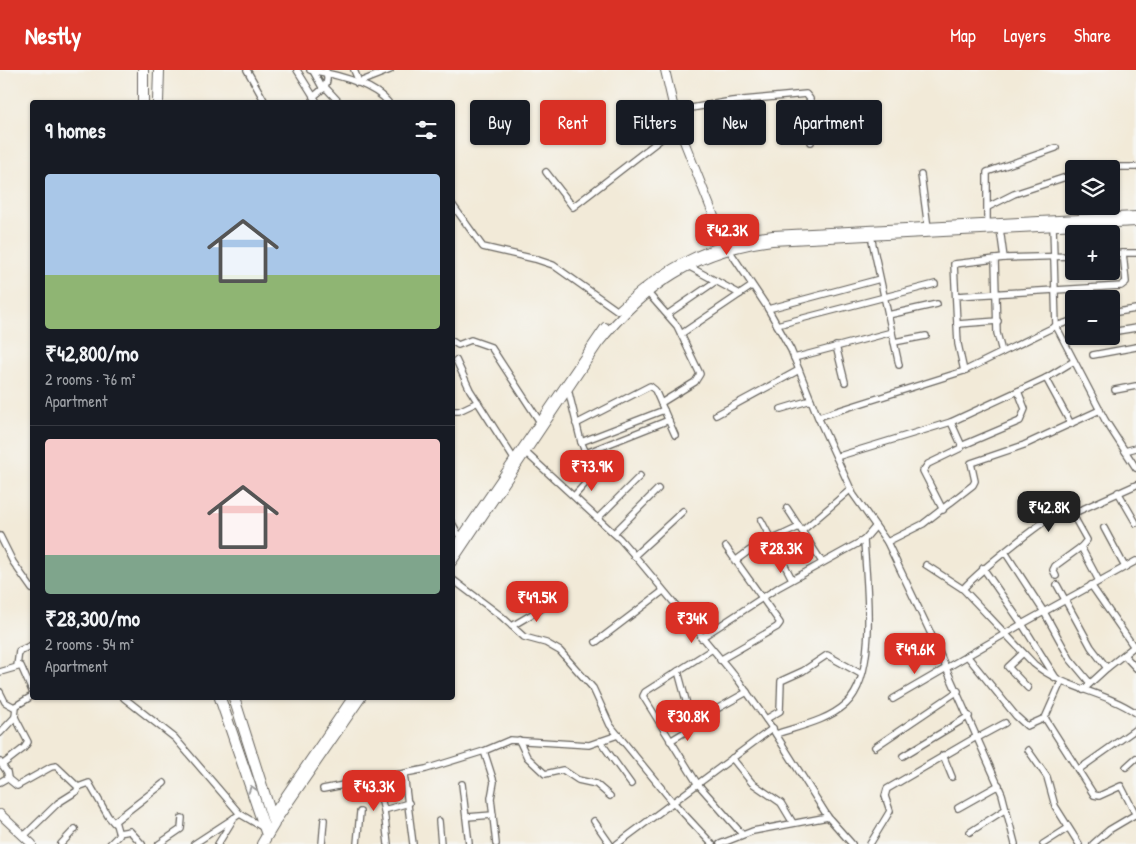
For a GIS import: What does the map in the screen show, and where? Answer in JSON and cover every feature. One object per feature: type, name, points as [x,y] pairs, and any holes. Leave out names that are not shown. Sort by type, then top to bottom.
[{"type":"highway","points":[[143,70],[144,100]]},
{"type":"highway","points":[[158,70],[158,100]]},
{"type":"highway","points":[[221,700],[266,835]]},
{"type":"highway","points":[[234,700],[266,835]]},
{"type":"main road","points":[[665,70],[672,100]]},
{"type":"main road","points":[[686,145],[727,247]]},
{"type":"main road","points":[[455,547],[514,459],[524,451],[540,422],[593,342],[618,311],[662,274],[690,258],[773,235],[1136,216]]},
{"type":"main road","points":[[455,557],[524,451],[598,344],[620,316],[647,292],[688,266],[727,247],[772,241],[1136,222]]},
{"type":"main road","points":[[266,835],[351,700]]},
{"type":"main road","points":[[266,835],[360,700]]},
{"type":"main road","points":[[0,814],[32,844]]},
{"type":"street","points":[[246,70],[264,100]]},
{"type":"street","points":[[297,70],[315,100]]},
{"type":"street","points":[[311,70],[341,76],[358,83],[385,100]]},
{"type":"street","points":[[311,70],[324,88],[337,100]]},
{"type":"street","points":[[354,70],[358,83]]},
{"type":"street","points":[[358,83],[388,70]]},
{"type":"street","points":[[313,97],[324,88],[328,79],[326,72]]},
{"type":"street","points":[[694,108],[732,101],[806,94],[810,100]]},
{"type":"street","points":[[546,172],[573,207],[653,145]]},
{"type":"street","points":[[987,225],[986,174],[988,171],[1056,148]]},
{"type":"street","points":[[1120,167],[1136,168]]},
{"type":"street","points":[[920,174],[928,228]]},
{"type":"street","points":[[988,207],[1014,194],[1065,177]]},
{"type":"street","points":[[455,208],[483,247],[535,258],[556,266],[618,311]]},
{"type":"street","points":[[1053,226],[1056,326],[1100,410],[1136,468]]},
{"type":"street","points":[[1000,229],[1004,258]]},
{"type":"street","points":[[871,236],[899,365]]},
{"type":"street","points":[[727,247],[768,309],[794,358],[818,417],[851,489],[887,542],[978,736],[998,785],[1015,844]]},
{"type":"street","points":[[1120,253],[1136,253]]},
{"type":"street","points":[[956,296],[1124,285],[1126,282],[1123,253]]},
{"type":"street","points":[[964,371],[958,349],[955,264],[1004,258],[1065,257]]},
{"type":"street","points":[[995,259],[998,321],[996,333],[1002,352]]},
{"type":"street","points":[[688,266],[740,294]]},
{"type":"street","points":[[768,309],[880,279]]},
{"type":"street","points":[[668,314],[716,281]]},
{"type":"street","points":[[776,325],[935,284]]},
{"type":"street","points":[[681,334],[752,286]]},
{"type":"street","points":[[647,292],[668,314],[681,334],[699,371],[700,377],[661,403]]},
{"type":"street","points":[[888,314],[937,304]]},
{"type":"street","points":[[1120,312],[1136,309]]},
{"type":"street","points":[[958,324],[998,321]]},
{"type":"street","points":[[818,417],[964,371],[1065,323]]},
{"type":"street","points":[[1120,331],[1136,328]]},
{"type":"street","points":[[794,358],[892,332]]},
{"type":"street","points":[[894,342],[926,336]]},
{"type":"street","points":[[455,342],[458,344],[473,340],[491,347],[540,422]]},
{"type":"street","points":[[836,346],[845,382]]},
{"type":"street","points":[[1093,355],[1136,347]]},
{"type":"street","points":[[456,360],[478,402],[514,459]]},
{"type":"street","points":[[836,457],[951,422],[1046,378],[1074,361]]},
{"type":"street","points":[[716,415],[799,370]]},
{"type":"street","points":[[1046,378],[1071,424]]},
{"type":"street","points":[[576,424],[650,386],[655,390],[675,435]]},
{"type":"street","points":[[1115,390],[1136,386]]},
{"type":"street","points":[[568,389],[581,442],[584,451],[587,452],[669,420]]},
{"type":"street","points":[[943,510],[924,474],[923,468],[957,452],[962,446],[1020,421],[1025,408],[1018,391]]},
{"type":"street","points":[[781,409],[811,400]]},
{"type":"street","points":[[455,411],[478,402]]},
{"type":"street","points":[[581,442],[664,410]]},
{"type":"street","points":[[887,542],[923,524],[975,484],[970,464],[1024,445],[1100,410]]},
{"type":"street","points":[[951,422],[962,446]]},
{"type":"street","points":[[1125,450],[1136,448]]},
{"type":"street","points":[[524,451],[598,518],[634,556],[747,692],[828,817],[852,844]]},
{"type":"street","points":[[574,496],[594,474]]},
{"type":"street","points":[[598,518],[640,476]]},
{"type":"street","points":[[1074,513],[1136,485]]},
{"type":"street","points":[[614,534],[658,489]]},
{"type":"street","points":[[735,560],[750,550],[800,529],[851,489]]},
{"type":"street","points":[[1118,492],[1136,523]]},
{"type":"street","points":[[787,508],[822,562]]},
{"type":"street","points":[[963,589],[983,568],[1069,508],[1074,513],[1087,538],[1081,547],[1055,566],[1053,570],[1056,576]]},
{"type":"street","points":[[634,556],[683,511]]},
{"type":"street","points":[[761,520],[792,579]]},
{"type":"street","points":[[701,638],[792,579],[864,540],[875,527]]},
{"type":"street","points":[[455,528],[461,539]]},
{"type":"street","points":[[1104,528],[1125,567]]},
{"type":"street","points":[[0,536],[13,562],[30,586]]},
{"type":"street","points":[[617,844],[696,783],[774,731],[825,718],[853,697],[861,674],[869,633],[864,540]]},
{"type":"street","points":[[720,660],[779,625],[779,620],[726,547]]},
{"type":"street","points":[[1081,547],[1099,581]]},
{"type":"street","points":[[1005,552],[1044,612],[1070,660],[1090,683]]},
{"type":"street","points":[[893,699],[1022,624],[1136,561]]},
{"type":"street","points":[[926,565],[963,589],[1040,670],[1060,681],[1119,703],[1135,712]]},
{"type":"street","points":[[983,568],[1060,681]]},
{"type":"street","points":[[455,581],[527,639],[546,643],[560,651],[592,688],[610,725],[672,801],[712,844]]},
{"type":"street","points":[[1057,585],[1091,647],[1107,668]]},
{"type":"street","points":[[1083,690],[1135,646],[1091,585]]},
{"type":"street","points":[[596,642],[663,591]]},
{"type":"street","points":[[512,626],[551,603]]},
{"type":"street","points":[[17,666],[19,651],[30,646]]},
{"type":"street","points":[[711,650],[643,695],[696,783],[742,834]]},
{"type":"street","points":[[1023,653],[1008,667],[1028,688]]},
{"type":"street","points":[[1124,655],[1136,668]]},
{"type":"street","points":[[766,719],[780,711],[782,681],[803,671],[823,656],[830,656],[861,674]]},
{"type":"street","points":[[968,656],[1024,724],[1028,726],[1045,718],[1060,681]]},
{"type":"street","points":[[0,672],[17,666],[23,667],[30,686]]},
{"type":"street","points":[[678,671],[688,708]]},
{"type":"street","points":[[876,747],[958,691]]},
{"type":"street","points":[[0,692],[7,704],[16,706],[30,697]]},
{"type":"street","points":[[715,710],[747,692]]},
{"type":"street","points":[[127,700],[175,738],[237,816],[266,835]]},
{"type":"street","points":[[16,706],[15,717],[28,742],[24,748],[1,763],[8,778],[16,786],[50,767],[56,766],[78,787]]},
{"type":"street","points":[[903,756],[969,716]]},
{"type":"street","points":[[0,733],[15,717]]},
{"type":"street","points":[[1045,718],[1095,796],[1122,787],[1136,814],[1109,830],[1093,844]]},
{"type":"street","points":[[870,844],[890,811],[885,791],[943,755],[1004,723]]},
{"type":"street","points":[[670,741],[695,726]]},
{"type":"street","points":[[1078,770],[1136,729]]},
{"type":"street","points":[[323,789],[404,774],[484,751],[510,740],[587,745],[618,735]]},
{"type":"street","points":[[519,740],[527,757],[544,774],[563,770],[578,780],[596,784],[610,796]]},
{"type":"street","points":[[600,741],[631,784]]},
{"type":"street","points":[[1028,750],[1047,777],[1051,794],[1068,828],[1079,844]]},
{"type":"street","points":[[484,751],[494,782],[491,798],[496,844]]},
{"type":"street","points":[[943,755],[952,777]]},
{"type":"street","points":[[732,758],[752,783],[781,803],[792,823]]},
{"type":"street","points":[[1126,767],[1136,758]]},
{"type":"street","points":[[404,774],[413,844]]},
{"type":"street","points":[[0,782],[8,778]]},
{"type":"street","points":[[376,778],[384,810],[388,844]]},
{"type":"street","points":[[24,836],[49,810],[77,791],[78,787],[90,783],[119,833],[118,838],[110,844]]},
{"type":"street","points":[[114,823],[164,783]]},
{"type":"street","points":[[462,784],[469,844]]},
{"type":"street","points":[[958,808],[998,785]]},
{"type":"street","points":[[384,810],[409,803]]},
{"type":"street","points":[[970,832],[1006,809]]},
{"type":"street","points":[[357,844],[360,812]]},
{"type":"street","points":[[467,817],[493,815]]},
{"type":"street","points":[[194,844],[237,816]]},
{"type":"street","points":[[218,844],[237,816]]},
{"type":"street","points":[[720,844],[742,834],[828,817]]},
{"type":"street","points":[[159,844],[181,830],[182,818]]},
{"type":"street","points":[[322,844],[324,820]]},
{"type":"street","points":[[439,821],[441,844]]},
{"type":"street","points":[[594,821],[610,844]]},
{"type":"street","points":[[1043,844],[1068,828]]},
{"type":"street","points":[[60,844],[76,829]]},
{"type":"street","points":[[119,833],[130,831],[142,844]]},
{"type":"street","points":[[732,838],[738,844]]}]
